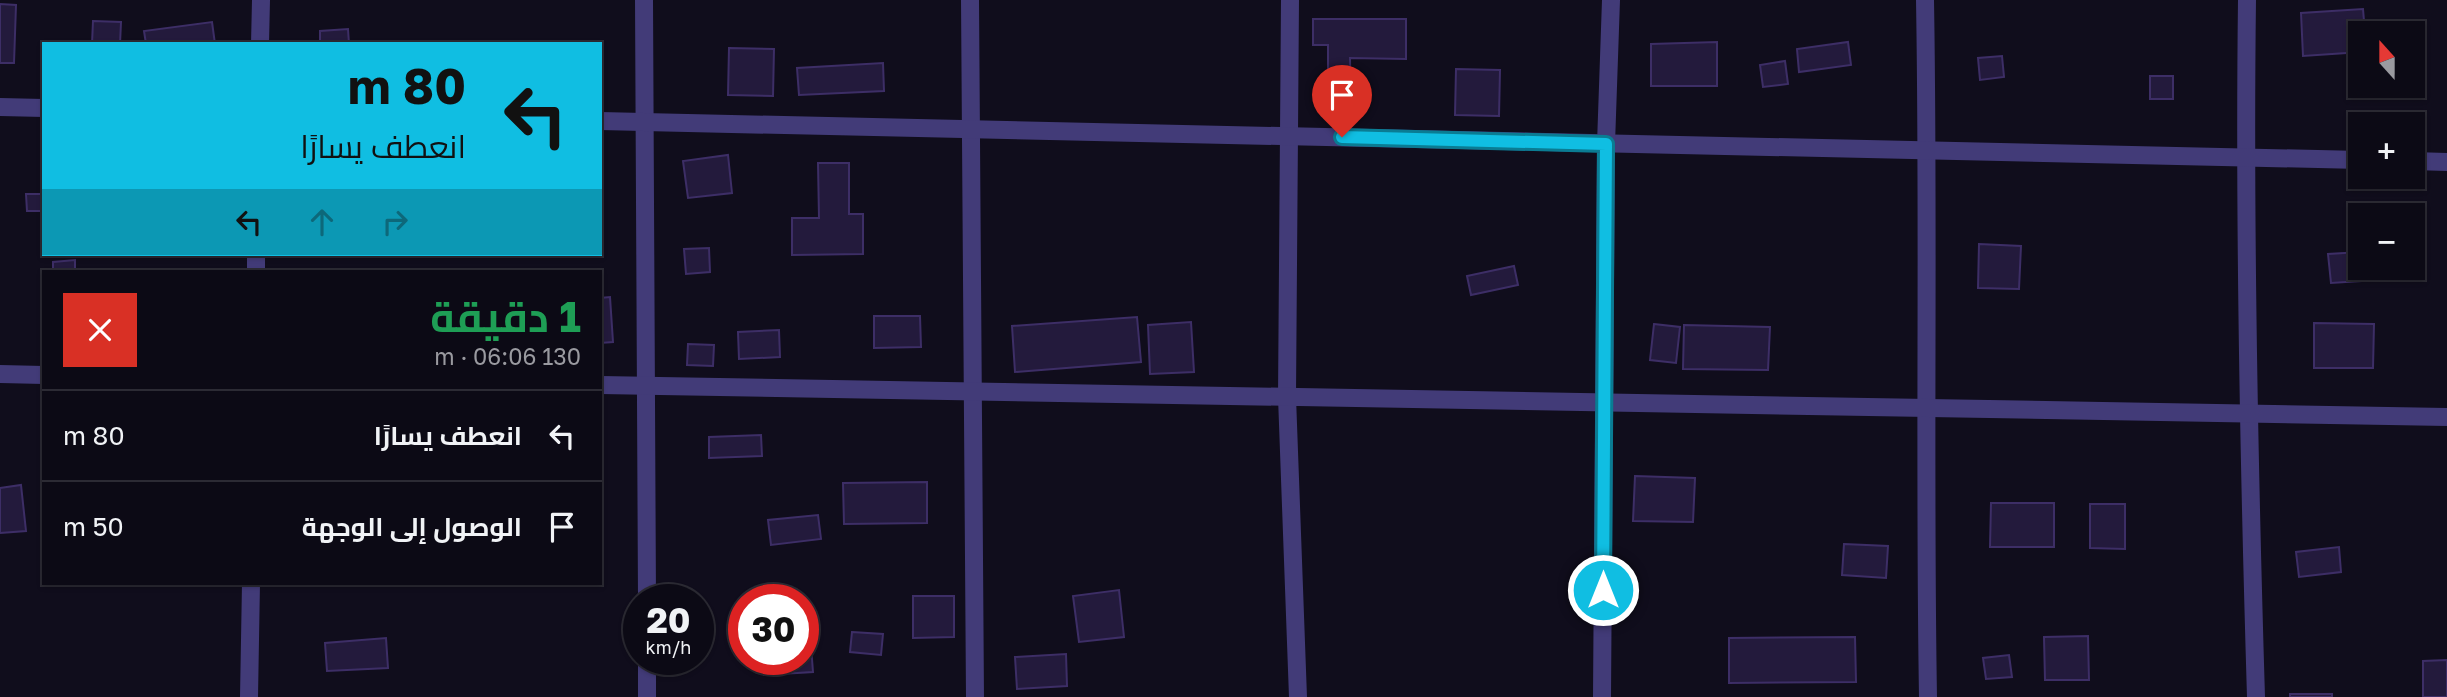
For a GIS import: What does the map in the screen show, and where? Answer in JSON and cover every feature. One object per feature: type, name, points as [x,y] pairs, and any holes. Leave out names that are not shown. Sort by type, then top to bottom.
[{"type":"street","points":[[260,42],[261,0]]},
{"type":"street","points":[[644,0],[647,584]]},
{"type":"street","points":[[970,0],[975,697]]},
{"type":"street","points":[[1290,0],[1287,397],[1298,697]]},
{"type":"street","points":[[1602,697],[1606,144],[1611,0]]},
{"type":"street","points":[[1925,0],[1928,697]]},
{"type":"street","points":[[2247,0],[2245,158],[2248,414],[2256,697]]},
{"type":"street","points":[[0,107],[42,108]]},
{"type":"street","points":[[602,121],[2348,160]]},
{"type":"street","points":[[2425,162],[2447,162]]},
{"type":"street","points":[[0,374],[42,375]]},
{"type":"street","points":[[602,385],[2447,417]]},
{"type":"street","points":[[248,697],[251,585]]},
{"type":"street","points":[[647,675],[647,697]]},
{"type":"building","points":[[0,4],[16,5],[14,63],[0,63]]},
{"type":"building","points":[[2363,9],[2364,21],[2348,21],[2348,53],[2303,56],[2301,13]]},
{"type":"building","points":[[1313,19],[1406,19],[1406,59],[1350,58],[1351,116],[1328,116],[1328,45],[1313,45]]},
{"type":"building","points":[[93,21],[121,22],[120,42],[92,42]]},
{"type":"building","points":[[212,22],[215,42],[146,42],[144,31]]},
{"type":"building","points":[[348,29],[349,42],[320,42],[320,31]]},
{"type":"building","points":[[1717,42],[1717,86],[1651,86],[1651,44]]},
{"type":"building","points":[[1848,42],[1851,65],[1799,72],[1797,49]]},
{"type":"building","points":[[729,48],[774,49],[773,96],[728,95]]},
{"type":"building","points":[[2002,56],[2004,77],[1980,80],[1978,58]]},
{"type":"building","points":[[1785,61],[1788,84],[1763,87],[1760,65]]},
{"type":"building","points":[[883,63],[884,91],[799,95],[797,68]]},
{"type":"building","points":[[1456,69],[1500,70],[1499,116],[1455,115]]},
{"type":"building","points":[[2150,76],[2173,76],[2173,99],[2150,99]]},
{"type":"building","points":[[728,155],[732,193],[688,198],[683,161]]},
{"type":"building","points":[[818,163],[849,163],[849,214],[863,214],[863,254],[792,255],[792,218],[819,218]]},
{"type":"building","points":[[26,194],[42,194],[42,211],[27,211]]},
{"type":"building","points":[[1979,244],[2021,246],[2019,289],[1978,288]]},
{"type":"building","points":[[709,248],[710,272],[686,274],[684,249]]},
{"type":"building","points":[[2348,253],[2348,280],[2377,280],[2331,283],[2328,254]]},
{"type":"building","points":[[75,260],[75,270],[53,270],[53,262]]},
{"type":"building","points":[[1514,266],[1518,285],[1471,295],[1467,276]]},
{"type":"building","points":[[610,297],[613,342],[602,343],[602,298]]},
{"type":"building","points":[[874,316],[920,316],[921,347],[874,348]]},
{"type":"building","points":[[1137,317],[1141,362],[1015,372],[1012,326]]},
{"type":"building","points":[[1191,322],[1194,372],[1150,374],[1148,325]]},
{"type":"building","points":[[2314,323],[2374,324],[2373,368],[2314,368]]},
{"type":"building","points":[[1654,324],[1680,327],[1676,363],[1650,360]]},
{"type":"building","points":[[1684,325],[1770,327],[1768,370],[1683,369]]},
{"type":"building","points":[[779,330],[780,357],[739,359],[738,332]]},
{"type":"building","points":[[688,344],[714,345],[713,366],[687,365]]},
{"type":"building","points":[[761,435],[762,456],[709,458],[709,437]]},
{"type":"building","points":[[1635,476],[1695,478],[1693,522],[1633,521]]},
{"type":"building","points":[[927,482],[927,523],[844,524],[843,483]]},
{"type":"building","points":[[21,485],[26,531],[0,533],[0,488]]},
{"type":"building","points":[[1991,503],[2054,503],[2054,547],[1990,547]]},
{"type":"building","points":[[2090,504],[2125,504],[2125,549],[2090,548]]},
{"type":"building","points":[[818,515],[821,539],[771,545],[768,520]]},
{"type":"building","points":[[1844,544],[1888,546],[1886,578],[1842,575]]},
{"type":"building","points":[[2339,547],[2341,572],[2299,577],[2296,552]]},
{"type":"building","points":[[1119,590],[1124,637],[1079,642],[1073,596]]},
{"type":"building","points":[[913,596],[954,596],[954,637],[913,638]]},
{"type":"building","points":[[852,632],[883,634],[881,655],[850,652]]},
{"type":"building","points":[[2088,636],[2089,680],[2045,680],[2044,637]]},
{"type":"building","points":[[1855,637],[1856,682],[1729,683],[1729,638]]},
{"type":"building","points":[[386,638],[388,668],[327,671],[325,643]]},
{"type":"building","points":[[1066,654],[1067,686],[1017,689],[1015,657]]},
{"type":"building","points":[[2009,655],[2012,677],[1986,679],[1983,658]]},
{"type":"building","points":[[2447,660],[2447,697],[2423,697],[2423,661]]},
{"type":"building","points":[[2290,694],[2332,694],[2332,697],[2290,697]]},
{"type":"route","points":[[1342,137],[1606,144],[1603,590]]}]
